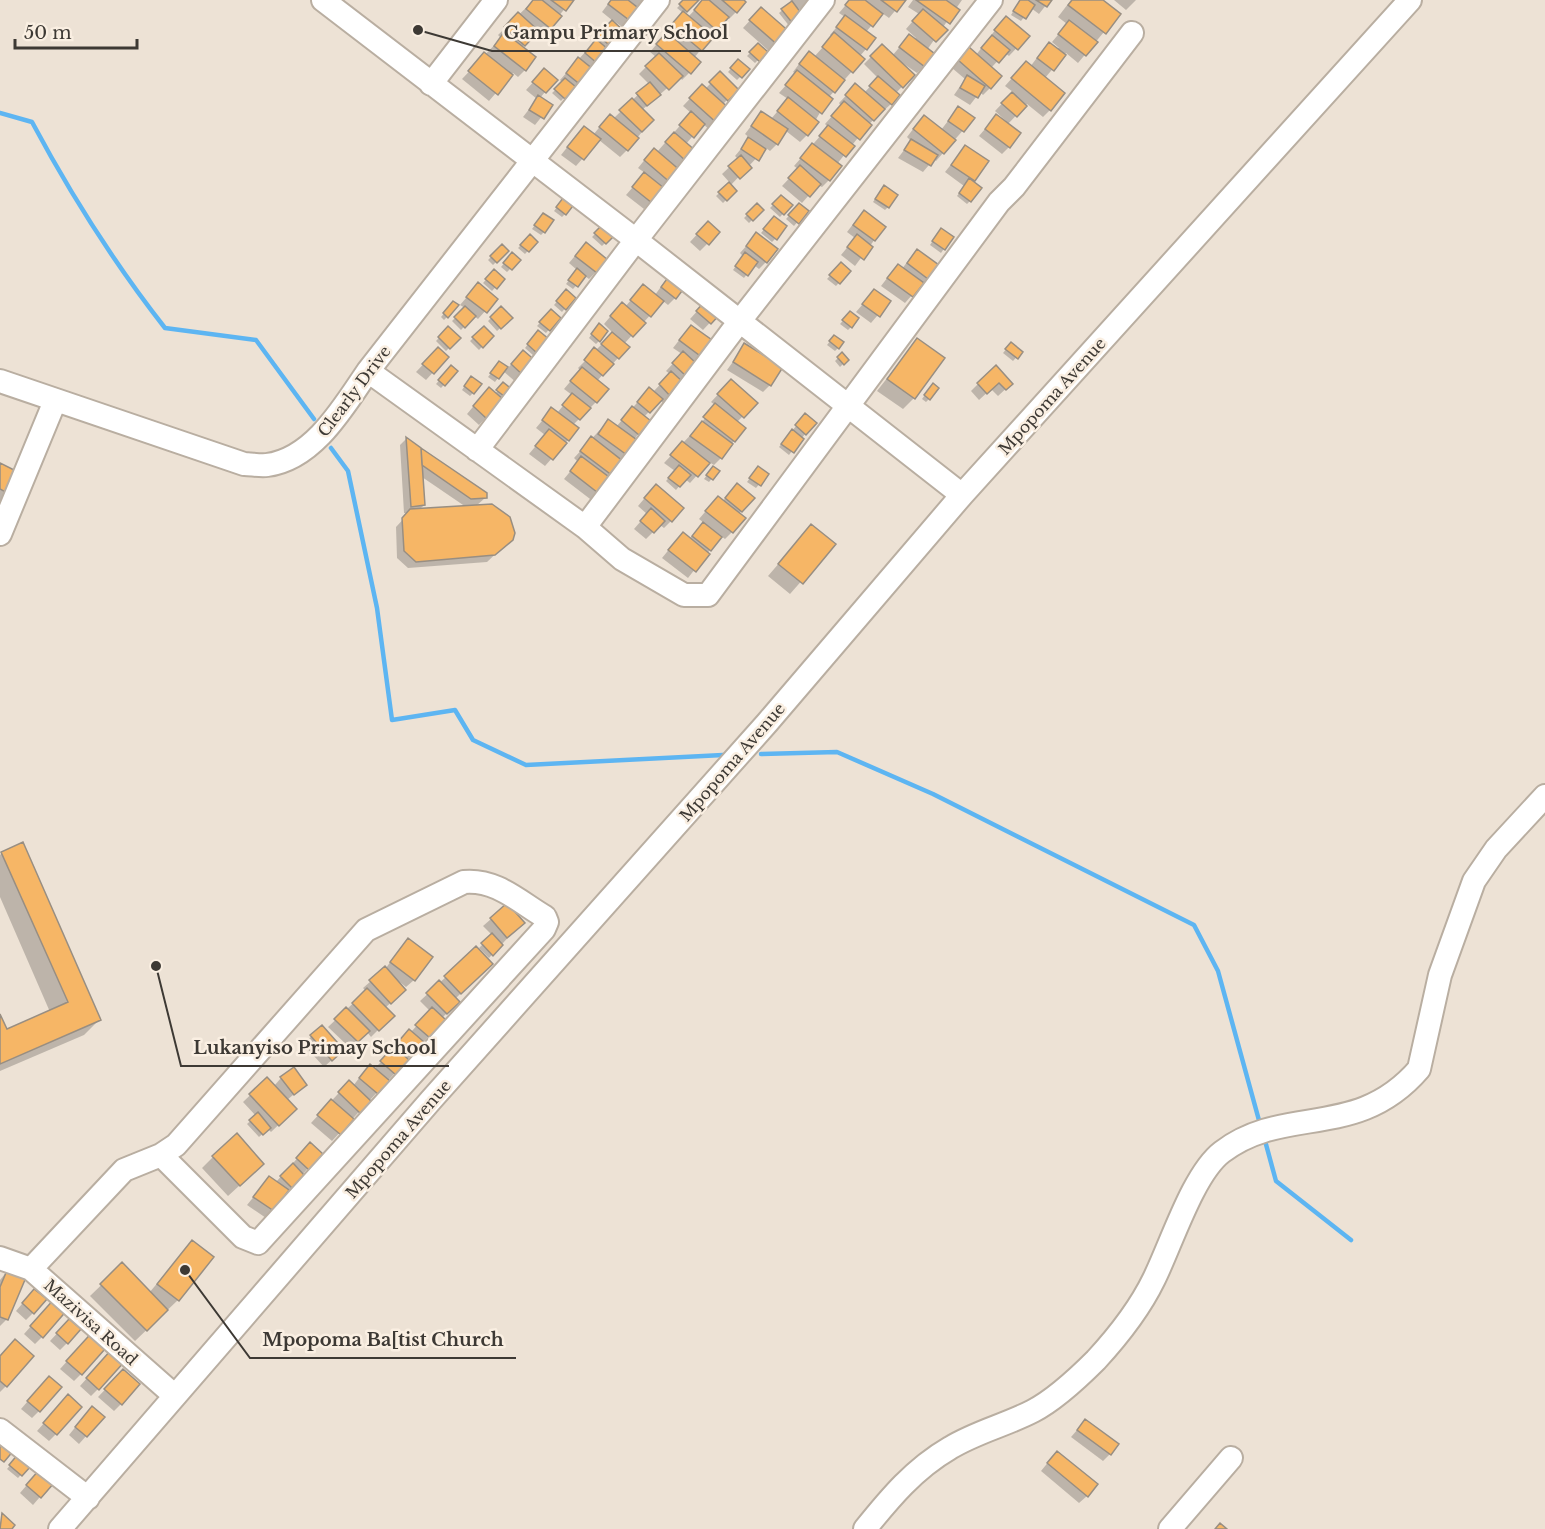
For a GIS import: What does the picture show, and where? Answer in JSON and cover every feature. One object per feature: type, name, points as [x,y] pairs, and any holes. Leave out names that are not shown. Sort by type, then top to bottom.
[{"type":"street","points":[[323,0],[636,240],[962,495]]},
{"type":"street","points":[[431,84],[496,0]]},
{"type":"street","name":"Clearly Drive","points":[[0,381],[244,464],[268,465],[311,445],[329,427],[368,371],[658,0]]},
{"type":"street","points":[[477,450],[636,240],[823,0]]},
{"type":"street","points":[[585,528],[739,322],[991,0]]},
{"type":"street","name":"Mpopoma Avenue","points":[[60,1529],[431,1100],[767,723],[962,495],[1410,0]]},
{"type":"street","points":[[368,371],[585,528],[622,559],[684,595],[708,595],[847,404],[999,202],[1014,187],[1132,33]]},
{"type":"street","points":[[0,534],[55,401]]},
{"type":"street","points":[[865,1529],[915,1471],[959,1443],[1041,1407],[1097,1359],[1140,1306],[1197,1185],[1220,1153],[1240,1140],[1263,1131],[1333,1119],[1364,1110],[1409,1081],[1419,1069],[1440,975],[1474,881],[1496,849],[1545,796]]},
{"type":"street","points":[[31,1269],[124,1170],[161,1155],[176,1145],[370,926],[464,882],[476,881],[489,882],[545,917],[547,922],[544,929],[258,1243],[243,1238],[161,1155]]},
{"type":"street","name":"Mazivisa Road","points":[[0,1257],[31,1269],[175,1396]]},
{"type":"street","points":[[0,1430],[88,1498]]},
{"type":"street","points":[[1170,1529],[1231,1458]]},
{"type":"building","points":[[533,0],[542,0],[562,16],[551,29],[526,9]]},
{"type":"building","points":[[551,0],[574,0],[566,11]]},
{"type":"building","points":[[611,0],[628,0],[646,14],[637,26],[608,4]]},
{"type":"building","points":[[683,0],[699,0],[687,12],[679,4]]},
{"type":"building","points":[[702,0],[709,0],[729,17],[717,31],[694,10]]},
{"type":"building","points":[[722,0],[744,0],[746,2],[737,13]]},
{"type":"building","points":[[849,0],[865,0],[883,14],[873,27],[845,5]]},
{"type":"building","points":[[881,0],[906,0],[897,12]]},
{"type":"building","points":[[916,0],[946,0],[960,10],[950,24]]},
{"type":"building","points":[[1020,0],[1028,0],[1035,5],[1026,19],[1013,11]]},
{"type":"building","points":[[1036,0],[1052,0],[1047,7]]},
{"type":"building","points":[[1072,0],[1103,0],[1121,14],[1106,34],[1068,5]]},
{"type":"building","points":[[792,1],[804,17],[794,25],[781,9]]},
{"type":"building","points":[[761,7],[792,34],[780,47],[749,20]]},
{"type":"building","points":[[923,9],[948,30],[936,42],[912,21]]},
{"type":"building","points":[[683,11],[714,37],[702,51],[671,25]]},
{"type":"building","points":[[518,12],[539,31],[525,46],[504,27]]},
{"type":"building","points":[[845,15],[876,38],[867,50],[836,27]]},
{"type":"building","points":[[1006,16],[1030,36],[1018,50],[994,30]]},
{"type":"building","points":[[612,20],[624,31],[610,46],[598,35]]},
{"type":"building","points":[[1069,20],[1098,42],[1086,56],[1058,34]]},
{"type":"building","points":[[504,32],[536,57],[526,71],[494,46]]},
{"type":"building","points":[[667,32],[701,62],[691,74],[656,44]]},
{"type":"building","points":[[834,32],[865,59],[853,73],[822,47]]},
{"type":"building","points":[[909,34],[935,54],[925,67],[899,47]]},
{"type":"building","points":[[992,35],[1010,50],[999,63],[981,48]]},
{"type":"building","points":[[596,39],[609,50],[598,64],[585,53]]},
{"type":"building","points":[[1049,42],[1066,55],[1054,71],[1037,58]]},
{"type":"building","points":[[758,43],[768,52],[760,62],[749,52]]},
{"type":"building","points":[[882,44],[915,75],[903,88],[870,56]]},
{"type":"building","points":[[969,47],[1002,76],[991,89],[958,60]]},
{"type":"building","points":[[809,51],[845,80],[835,93],[799,64]]},
{"type":"building","points":[[484,52],[513,75],[498,95],[468,71]]},
{"type":"building","points":[[659,53],[683,76],[669,90],[645,66]]},
{"type":"building","points":[[578,57],[594,70],[582,86],[566,73]]},
{"type":"building","points":[[738,59],[750,69],[742,78],[730,68]]},
{"type":"building","points":[[1026,61],[1065,93],[1051,111],[1011,78]]},
{"type":"building","points":[[544,68],[558,80],[546,93],[532,82]]},
{"type":"building","points":[[797,70],[833,99],[822,114],[785,85]]},
{"type":"building","points":[[720,71],[739,90],[728,101],[709,82]]},
{"type":"building","points":[[967,75],[985,86],[978,98],[960,88]]},
{"type":"building","points":[[878,76],[900,95],[892,105],[869,86]]},
{"type":"building","points":[[565,78],[576,87],[565,99],[554,89]]},
{"type":"building","points":[[650,82],[661,95],[647,106],[636,93]]},
{"type":"building","points":[[855,83],[885,109],[874,121],[845,95]]},
{"type":"building","points":[[702,84],[732,111],[719,125],[689,98]]},
{"type":"building","points":[[1012,92],[1027,106],[1017,117],[1001,103]]},
{"type":"building","points":[[538,95],[553,105],[544,119],[529,110]]},
{"type":"building","points":[[788,97],[819,122],[808,136],[777,111]]},
{"type":"building","points":[[632,98],[654,120],[642,132],[619,110]]},
{"type":"building","points":[[844,101],[872,125],[860,140],[831,116]]},
{"type":"building","points":[[958,106],[975,118],[964,132],[948,121]]},
{"type":"building","points":[[691,111],[705,124],[694,138],[679,125]]},
{"type":"building","points":[[761,111],[788,129],[778,145],[751,126]]},
{"type":"building","points":[[610,114],[639,138],[628,151],[599,127]]},
{"type":"building","points":[[996,114],[1021,133],[1010,148],[985,129]]},
{"type":"building","points":[[924,115],[956,140],[944,154],[913,129]]},
{"type":"building","points":[[828,125],[855,146],[846,157],[819,136]]},
{"type":"building","points":[[584,126],[601,139],[584,160],[567,147]]},
{"type":"building","points":[[674,132],[697,152],[687,162],[665,142]]},
{"type":"building","points":[[748,137],[766,149],[759,161],[741,149]]},
{"type":"building","points":[[911,139],[938,155],[931,166],[904,150]]},
{"type":"building","points":[[812,143],[842,166],[830,181],[800,158]]},
{"type":"building","points":[[965,145],[989,161],[975,181],[951,165]]},
{"type":"building","points":[[654,148],[682,172],[672,184],[644,160]]},
{"type":"building","points":[[741,155],[752,168],[740,179],[728,166]]},
{"type":"building","points":[[800,165],[821,184],[810,197],[788,178]]},
{"type":"building","points":[[644,172],[664,188],[652,203],[632,187]]},
{"type":"building","points":[[969,178],[982,188],[971,202],[959,193]]},
{"type":"building","points":[[729,182],[737,191],[727,201],[718,192]]},
{"type":"building","points":[[884,185],[898,195],[889,208],[875,199]]},
{"type":"building","points":[[566,194],[576,202],[566,215],[556,207]]},
{"type":"building","points":[[781,195],[793,205],[784,215],[772,204]]},
{"type":"building","points":[[757,203],[764,210],[753,221],[746,214]]},
{"type":"building","points":[[799,203],[809,211],[799,224],[788,215]]},
{"type":"building","points":[[864,210],[886,227],[875,241],[853,225]]},
{"type":"building","points":[[543,213],[554,220],[545,233],[534,225]]},
{"type":"building","points":[[774,216],[787,226],[777,240],[763,229]]},
{"type":"building","points":[[708,221],[720,232],[709,245],[696,234]]},
{"type":"building","points":[[605,222],[617,233],[606,244],[594,233]]},
{"type":"building","points":[[941,228],[954,237],[945,250],[932,241]]},
{"type":"building","points":[[756,232],[778,249],[767,263],[746,246]]},
{"type":"building","points":[[530,234],[538,242],[529,252],[520,245]]},
{"type":"building","points":[[857,234],[873,247],[864,260],[847,247]]},
{"type":"building","points":[[586,242],[608,260],[597,273],[575,256]]},
{"type":"building","points":[[502,244],[509,251],[497,263],[490,256]]},
{"type":"building","points":[[917,249],[943,268],[932,282],[907,263]]},
{"type":"building","points":[[512,252],[521,260],[512,270],[503,263]]},
{"type":"building","points":[[745,252],[758,262],[748,276],[735,266]]},
{"type":"building","points":[[841,262],[851,271],[840,284],[829,275]]},
{"type":"building","points":[[898,264],[924,283],[913,297],[887,278]]},
{"type":"building","points":[[577,268],[586,276],[578,287],[568,280]]},
{"type":"building","points":[[494,269],[505,279],[497,289],[485,279]]},
{"type":"building","points":[[672,272],[688,283],[676,299],[661,287]]},
{"type":"building","points":[[478,282],[498,299],[487,313],[466,297]]},
{"type":"building","points":[[643,284],[664,301],[651,317],[630,300]]},
{"type":"building","points":[[566,289],[576,298],[566,310],[556,301]]},
{"type":"building","points":[[874,289],[891,301],[880,317],[862,304]]},
{"type":"building","points":[[707,299],[722,312],[711,324],[696,311]]},
{"type":"building","points":[[453,301],[459,305],[448,318],[443,313]]},
{"type":"building","points":[[622,302],[646,323],[633,337],[610,316]]},
{"type":"building","points":[[465,306],[476,316],[465,328],[454,317]]},
{"type":"building","points":[[501,306],[513,318],[501,329],[490,317]]},
{"type":"building","points":[[551,309],[561,318],[550,331],[539,322]]},
{"type":"building","points":[[850,311],[859,318],[852,328],[842,320]]},
{"type":"building","points":[[599,323],[608,331],[600,342],[591,334]]},
{"type":"building","points":[[691,325],[719,345],[707,361],[679,340]]},
{"type":"building","points":[[448,326],[461,338],[450,349],[438,337]]},
{"type":"building","points":[[484,326],[494,336],[483,348],[472,337]]},
{"type":"building","points":[[538,330],[550,340],[538,354],[527,344]]},
{"type":"building","points":[[612,332],[630,347],[619,359],[601,344]]},
{"type":"building","points":[[834,335],[844,342],[839,349],[829,341]]},
{"type":"building","points":[[917,338],[945,358],[915,399],[887,379]]},
{"type":"building","points":[[1011,342],[1023,352],[1018,359],[1005,349]]},
{"type":"building","points":[[744,343],[783,367],[771,386],[733,362]]},
{"type":"building","points":[[438,347],[449,357],[434,374],[422,364]]},
{"type":"building","points":[[594,347],[614,364],[603,376],[584,360]]},
{"type":"building","points":[[523,350],[538,363],[526,378],[511,364]]},
{"type":"building","points":[[683,351],[697,364],[686,376],[672,363]]},
{"type":"building","points":[[842,352],[849,360],[844,365],[837,357]]},
{"type":"building","points":[[499,361],[508,367],[499,379],[490,373]]},
{"type":"building","points":[[451,365],[458,371],[445,386],[438,380]]},
{"type":"building","points":[[996,365],[1013,384],[1006,390],[999,383],[987,394],[977,383]]},
{"type":"building","points":[[582,367],[609,389],[597,403],[570,381]]},
{"type":"building","points":[[671,371],[684,383],[671,397],[659,384]]},
{"type":"building","points":[[471,376],[482,384],[474,394],[464,386]]},
{"type":"building","points":[[731,379],[758,403],[744,418],[717,394]]},
{"type":"building","points":[[503,382],[514,391],[508,399],[496,390]]},
{"type":"building","points":[[933,383],[939,388],[930,400],[924,395]]},
{"type":"building","points":[[489,387],[504,400],[487,419],[473,406]]},
{"type":"building","points":[[649,387],[663,399],[650,413],[637,402]]},
{"type":"building","points":[[572,393],[591,408],[580,420],[562,405]]},
{"type":"building","points":[[715,403],[746,428],[735,442],[703,417]]},
{"type":"building","points":[[632,406],[651,421],[639,435],[621,420]]},
{"type":"building","points":[[551,407],[579,428],[569,441],[542,420]]},
{"type":"building","points":[[805,413],[817,423],[806,435],[795,425]]},
{"type":"building","points":[[608,419],[637,440],[627,455],[598,434]]},
{"type":"building","points":[[702,421],[733,444],[722,459],[690,436]]},
{"type":"building","points":[[549,429],[567,443],[553,460],[535,446]]},
{"type":"building","points":[[792,429],[804,439],[794,453],[781,444]]},
{"type":"building","points":[[591,436],[624,462],[613,476],[580,451]]},
{"type":"building","points":[[406,437],[421,448],[425,505],[411,507]]},
{"type":"building","points":[[682,441],[710,463],[698,477],[670,455]]},
{"type":"building","points":[[421,448],[487,493],[487,498],[471,499],[422,465]]},
{"type":"building","points":[[581,456],[613,480],[602,496],[570,471]]},
{"type":"building","points":[[0,463],[14,470],[12,496],[0,489]]},
{"type":"building","points":[[679,465],[691,475],[680,487],[668,478]]},
{"type":"building","points":[[713,466],[720,471],[713,480],[706,475]]},
{"type":"building","points":[[758,466],[769,474],[761,486],[749,478]]},
{"type":"building","points":[[737,483],[755,498],[742,512],[725,498]]},
{"type":"building","points":[[656,484],[684,508],[672,522],[644,498]]},
{"type":"building","points":[[718,496],[746,518],[733,533],[705,511]]},
{"type":"building","points":[[492,504],[510,517],[515,533],[513,540],[495,555],[416,562],[404,551],[402,518],[410,509]]},
{"type":"building","points":[[651,508],[665,521],[654,533],[640,521]]},
{"type":"building","points":[[703,522],[722,537],[711,551],[692,536]]},
{"type":"building","points":[[811,524],[836,544],[803,584],[778,564]]},
{"type":"building","points":[[683,532],[710,554],[696,572],[668,550]]},
{"type":"building","points":[[23,842],[101,1020],[0,1064],[0,1014],[7,1029],[68,1002],[1,852]]},
{"type":"building","points":[[507,903],[525,923],[507,938],[490,918]]},
{"type":"building","points":[[492,933],[503,945],[493,956],[481,943]]},
{"type":"building","points":[[408,938],[433,957],[415,981],[390,962]]},
{"type":"building","points":[[476,946],[493,964],[461,994],[444,976]]},
{"type":"building","points":[[385,966],[406,990],[391,1004],[369,980]]},
{"type":"building","points":[[439,980],[460,1002],[447,1014],[426,993]]},
{"type":"building","points":[[367,988],[395,1016],[379,1031],[352,1003]]},
{"type":"building","points":[[346,1007],[370,1031],[358,1042],[334,1019]]},
{"type":"building","points":[[432,1007],[446,1020],[430,1038],[415,1025]]},
{"type":"building","points":[[322,1025],[344,1050],[332,1061],[310,1035]]},
{"type":"building","points":[[409,1029],[424,1042],[413,1054],[398,1042]]},
{"type":"building","points":[[394,1046],[409,1060],[396,1075],[380,1061]]},
{"type":"building","points":[[370,1064],[390,1081],[378,1094],[359,1078]]},
{"type":"building","points":[[294,1067],[307,1085],[294,1095],[280,1077]]},
{"type":"building","points":[[267,1077],[297,1109],[279,1126],[249,1094]]},
{"type":"building","points":[[349,1080],[373,1103],[361,1114],[338,1092]]},
{"type":"building","points":[[331,1099],[354,1119],[341,1135],[317,1115]]},
{"type":"building","points":[[258,1112],[271,1128],[263,1135],[249,1120]]},
{"type":"building","points":[[237,1133],[264,1164],[240,1186],[212,1156]]},
{"type":"building","points":[[310,1142],[323,1154],[309,1170],[296,1158]]},
{"type":"building","points":[[293,1163],[304,1175],[292,1188],[280,1176]]},
{"type":"building","points":[[269,1176],[289,1190],[274,1211],[253,1197]]},
{"type":"building","points":[[192,1240],[214,1257],[179,1301],[157,1284]]},
{"type":"building","points":[[122,1262],[168,1310],[147,1331],[100,1284]]},
{"type":"building","points":[[8,1268],[27,1275],[8,1320],[0,1317],[0,1287]]},
{"type":"building","points":[[34,1289],[47,1299],[34,1314],[22,1303]]},
{"type":"building","points":[[55,1298],[68,1309],[43,1338],[30,1326]]},
{"type":"building","points":[[69,1319],[81,1329],[68,1344],[56,1333]]},
{"type":"building","points":[[96,1328],[112,1341],[82,1375],[66,1361]]},
{"type":"building","points":[[15,1339],[34,1356],[7,1387],[0,1381],[0,1356]]},
{"type":"building","points":[[111,1350],[125,1361],[99,1390],[86,1378]]},
{"type":"building","points":[[123,1369],[140,1384],[122,1405],[104,1389]]},
{"type":"building","points":[[49,1376],[62,1387],[40,1412],[27,1401]]},
{"type":"building","points":[[68,1394],[82,1407],[57,1435],[43,1423]]},
{"type":"building","points":[[92,1406],[105,1417],[87,1437],[75,1427]]},
{"type":"building","points":[[1085,1419],[1119,1444],[1111,1455],[1077,1430]]},
{"type":"building","points":[[0,1438],[14,1450],[4,1462],[0,1459]]},
{"type":"building","points":[[1057,1451],[1098,1484],[1088,1497],[1047,1463]]},
{"type":"building","points":[[18,1454],[31,1466],[22,1476],[9,1465]]},
{"type":"building","points":[[39,1470],[54,1483],[41,1498],[26,1485]]},
{"type":"building","points":[[2,1513],[15,1525],[12,1529],[0,1529]]},
{"type":"building","points":[[1220,1523],[1227,1529],[1215,1529]]},
{"type":"waterway","points":[[0,113],[32,122],[94,228],[128,279],[165,328],[256,340],[314,419]]},
{"type":"waterway","points":[[331,448],[348,471],[377,608],[392,720],[455,710],[473,740],[526,765],[723,755]]},
{"type":"waterway","points":[[761,754],[837,752],[933,794],[1194,925],[1218,971],[1260,1124]]},
{"type":"waterway","points":[[1264,1137],[1276,1181],[1351,1240]]},
{"type":"place","name":"Gampu Primary School","points":[[418,30]]},
{"type":"place","name":"Lukanyiso Primay School","points":[[156,966]]},
{"type":"place","name":"Mpopoma Ba[tist Church","points":[[185,1270]]}]
